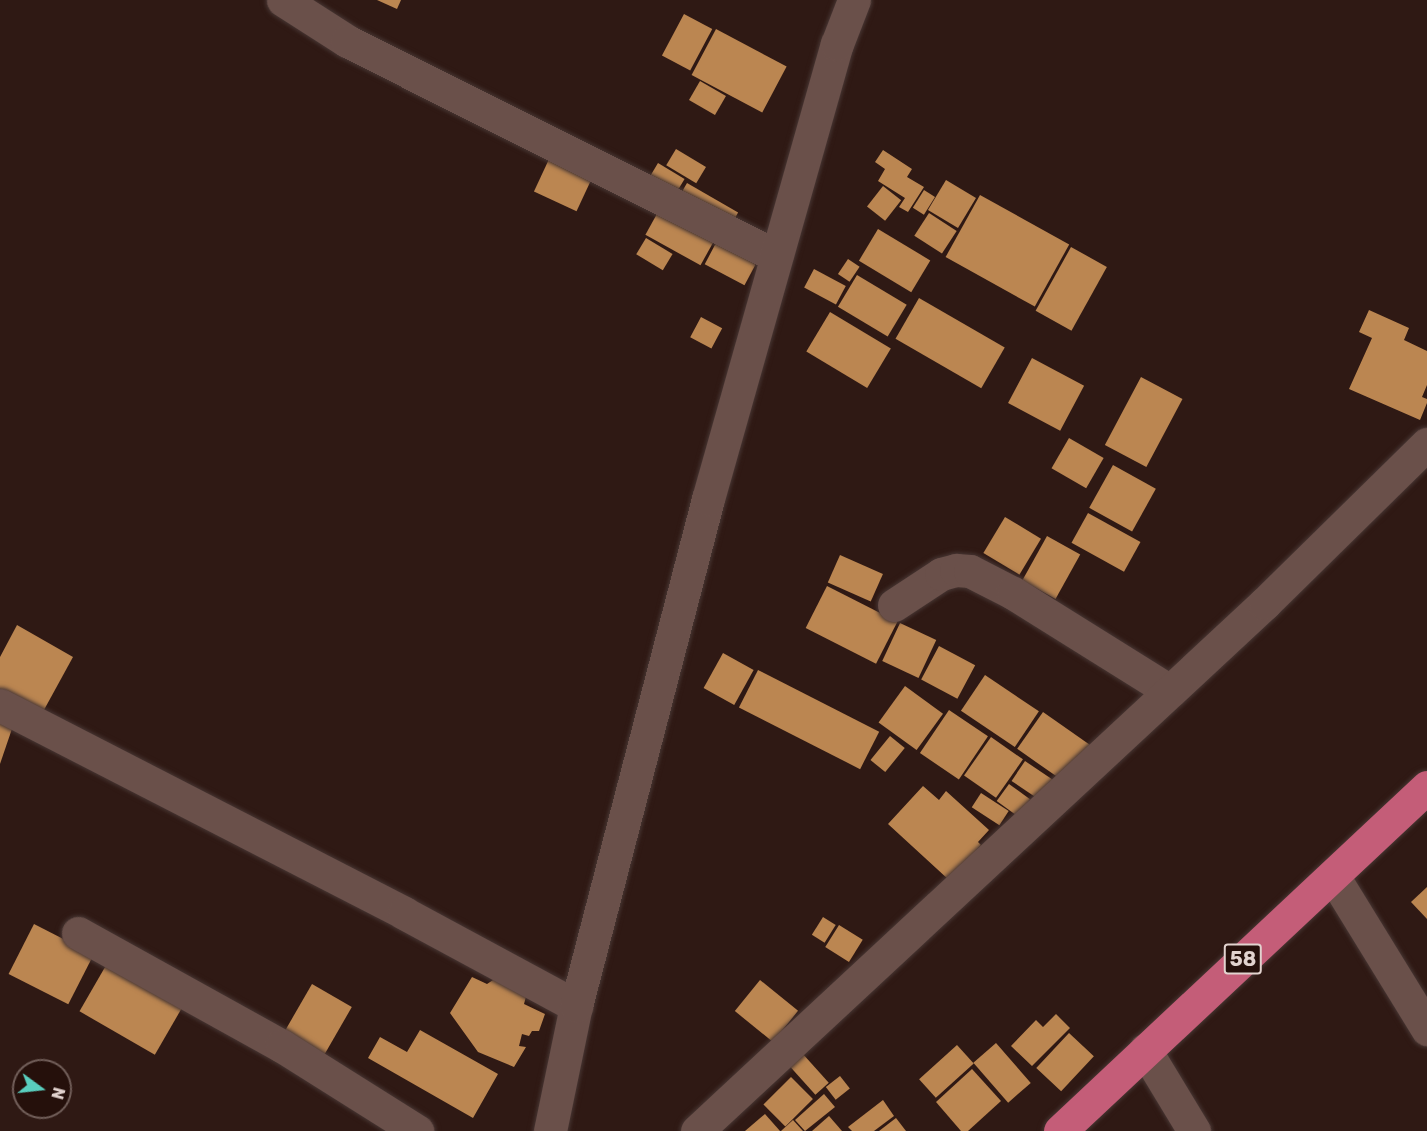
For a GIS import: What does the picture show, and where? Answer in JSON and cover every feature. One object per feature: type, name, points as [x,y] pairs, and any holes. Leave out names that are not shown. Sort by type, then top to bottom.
[{"type":"highway","name":"58","points":[[1060,1131],[1427,787]]},
{"type":"street","points":[[283,0],[355,45],[776,256]]},
{"type":"street","points":[[550,1131],[576,1006],[647,727],[776,256],[837,44],[854,0]]},
{"type":"street","points":[[697,1131],[1170,691],[1427,444]]},
{"type":"street","points":[[894,605],[941,574],[956,570],[970,571],[1013,593],[1170,691]]},
{"type":"street","points":[[0,705],[404,912],[576,1006]]},
{"type":"street","points":[[1333,876],[1427,1029]]},
{"type":"street","points":[[78,933],[282,1046],[417,1131]]},
{"type":"street","points":[[1145,1050],[1194,1131]]},
{"type":"building","points":[[377,0],[401,0],[397,9]]},
{"type":"building","points":[[684,14],[712,29],[690,71],[662,55]]},
{"type":"building","points":[[716,29],[787,67],[762,112],[692,75]]},
{"type":"building","points":[[700,81],[726,96],[715,115],[689,100]]},
{"type":"building","points":[[676,149],[706,167],[696,183],[666,165]]},
{"type":"building","points":[[883,150],[912,169],[907,177],[924,187],[908,212],[899,207],[905,198],[878,181],[885,169],[875,162]]},
{"type":"building","points":[[550,157],[593,177],[577,211],[534,191]]},
{"type":"building","points":[[658,163],[685,179],[671,202],[644,186]]},
{"type":"building","points":[[946,180],[976,198],[958,228],[928,210]]},
{"type":"building","points":[[687,183],[738,212],[727,232],[676,203]]},
{"type":"building","points":[[883,186],[901,200],[885,221],[867,206]]},
{"type":"building","points":[[924,190],[935,197],[924,215],[913,208]]},
{"type":"building","points":[[980,195],[1069,244],[1035,307],[946,257]]},
{"type":"building","points":[[658,212],[713,243],[700,265],[645,235]]},
{"type":"building","points":[[929,213],[957,231],[942,254],[914,236]]},
{"type":"building","points":[[878,229],[930,260],[911,292],[859,261]]},
{"type":"building","points":[[646,238],[673,254],[663,270],[636,254]]},
{"type":"building","points":[[716,243],[756,264],[744,285],[705,264]]},
{"type":"building","points":[[1071,247],[1107,267],[1071,331],[1036,311]]},
{"type":"building","points":[[848,259],[860,267],[850,282],[838,274]]},
{"type":"building","points":[[814,269],[846,286],[836,304],[804,288]]},
{"type":"building","points":[[857,275],[907,305],[888,337],[838,307]]},
{"type":"building","points":[[919,298],[1005,348],[981,388],[896,339]]},
{"type":"building","points":[[1369,310],[1409,328],[1404,340],[1427,351],[1427,385],[1422,397],[1427,399],[1427,403],[1420,420],[1349,389],[1372,338],[1359,332]]},
{"type":"building","points":[[830,312],[891,349],[867,388],[806,351]]},
{"type":"building","points":[[701,317],[722,328],[711,349],[690,337]]},
{"type":"building","points":[[1032,358],[1084,386],[1060,431],[1008,403]]},
{"type":"building","points":[[1141,377],[1182,399],[1146,467],[1105,445]]},
{"type":"building","points":[[1069,438],[1104,458],[1086,488],[1052,468]]},
{"type":"building","points":[[1113,465],[1156,489],[1132,532],[1089,508]]},
{"type":"building","points":[[1088,513],[1140,542],[1124,572],[1072,543]]},
{"type":"building","points":[[1005,517],[1041,539],[1019,575],[983,553]]},
{"type":"building","points":[[1047,536],[1080,554],[1056,599],[1022,581]]},
{"type":"building","points":[[840,555],[883,574],[871,602],[828,582]]},
{"type":"building","points":[[827,586],[897,622],[876,664],[806,628]]},
{"type":"building","points":[[900,623],[936,640],[919,678],[882,661]]},
{"type":"building","points":[[17,625],[73,657],[39,719],[0,697],[0,657]]},
{"type":"building","points":[[939,646],[975,665],[957,699],[921,680]]},
{"type":"building","points":[[723,653],[754,670],[734,705],[704,688]]},
{"type":"building","points":[[758,670],[879,732],[860,769],[739,707]]},
{"type":"building","points":[[985,675],[1039,711],[1015,747],[961,711]]},
{"type":"building","points":[[905,686],[943,714],[917,750],[879,722]]},
{"type":"building","points":[[949,710],[988,736],[959,779],[920,753]]},
{"type":"building","points":[[0,712],[16,717],[0,764]]},
{"type":"building","points":[[1043,712],[1093,747],[1067,784],[1017,749]]},
{"type":"building","points":[[890,736],[905,748],[885,772],[870,760]]},
{"type":"building","points":[[991,737],[1023,759],[996,798],[964,776]]},
{"type":"building","points":[[1025,761],[1053,780],[1040,800],[1012,781]]},
{"type":"building","points":[[1009,784],[1030,799],[1018,816],[997,801]]},
{"type":"building","points":[[923,786],[939,800],[946,791],[989,830],[978,842],[981,845],[949,880],[888,824]]},
{"type":"building","points":[[981,793],[1009,811],[999,825],[972,807]]},
{"type":"building","points":[[1427,887],[1427,919],[1411,902]]},
{"type":"building","points":[[823,917],[836,925],[825,943],[812,935]]},
{"type":"building","points":[[34,924],[94,954],[68,1004],[9,974]]},
{"type":"building","points":[[839,925],[863,940],[849,962],[825,947]]},
{"type":"building","points":[[112,955],[187,998],[155,1055],[80,1011]]},
{"type":"building","points":[[472,977],[487,984],[496,978],[527,993],[524,1004],[545,1014],[539,1031],[532,1031],[529,1036],[522,1034],[519,1046],[526,1047],[514,1067],[478,1052],[450,1013]]},
{"type":"building","points":[[760,980],[798,1011],[773,1042],[735,1011]]},
{"type":"building","points":[[312,984],[352,1007],[320,1062],[280,1039]]},
{"type":"building","points":[[1056,1014],[1070,1028],[1032,1066],[1011,1046],[1036,1020],[1043,1027]]},
{"type":"building","points":[[420,1030],[498,1074],[473,1118],[368,1058],[380,1037],[407,1052]]},
{"type":"building","points":[[1069,1033],[1094,1056],[1061,1091],[1036,1068]]},
{"type":"building","points":[[996,1043],[1031,1083],[1008,1103],[973,1063]]},
{"type":"building","points":[[957,1045],[974,1064],[936,1098],[919,1079]]},
{"type":"building","points":[[802,1053],[829,1083],[815,1095],[789,1065]]},
{"type":"building","points":[[972,1069],[1001,1101],[968,1131],[961,1131],[936,1102]]},
{"type":"building","points":[[840,1076],[850,1089],[836,1100],[826,1087]]},
{"type":"building","points":[[791,1077],[813,1099],[785,1126],[763,1105]]},
{"type":"building","points":[[824,1094],[835,1107],[805,1131],[795,1120]]},
{"type":"building","points":[[883,1100],[894,1116],[874,1131],[852,1131],[848,1127]]},
{"type":"building","points":[[765,1114],[780,1131],[745,1131]]},
{"type":"building","points":[[829,1116],[842,1131],[812,1131]]},
{"type":"building","points":[[896,1118],[906,1131],[879,1131]]},
{"type":"building","points":[[793,1120],[803,1131],[781,1131]]}]
